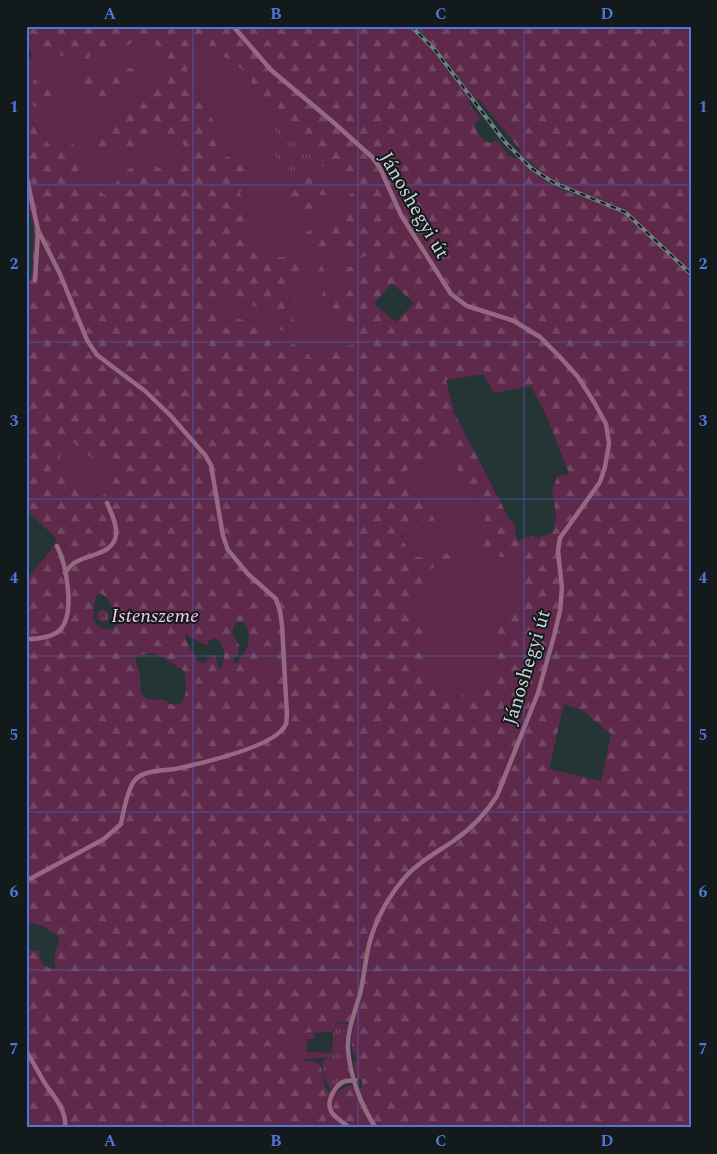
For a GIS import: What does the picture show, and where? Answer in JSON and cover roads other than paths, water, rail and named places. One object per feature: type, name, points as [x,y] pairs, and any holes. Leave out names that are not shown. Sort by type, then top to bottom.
[{"type":"street","name":"Jánoshegyi út","points":[[233,26],[271,70],[372,157],[380,168],[401,215],[451,294],[467,306],[514,321],[540,338],[578,377],[603,417],[608,434],[608,451],[603,474],[560,538],[558,551],[562,588],[560,611],[554,636],[538,694],[497,796],[489,809],[474,825],[428,857],[409,874],[387,903],[373,932],[360,994],[349,1033],[348,1049],[355,1080],[366,1112],[376,1128]]},
{"type":"street","points":[[26,174],[38,230],[60,274],[87,340],[98,355],[145,391],[170,415],[205,455],[210,465],[223,536],[228,550],[248,574],[276,599],[280,611],[287,716],[286,724],[276,735],[238,753],[186,766],[150,772],[138,777],[132,786],[122,824],[119,827],[104,839],[26,881]]},
{"type":"street","points":[[35,280],[38,230]]},
{"type":"street","points":[[65,573],[74,563],[101,552],[112,545],[116,534],[107,503]]},
{"type":"street","points":[[26,639],[46,638],[62,628],[68,606],[68,590],[63,557],[57,546]]},
{"type":"street","points":[[26,1050],[43,1081],[59,1103],[65,1128]]},
{"type":"street","points":[[350,1128],[332,1113],[330,1104],[333,1094],[340,1085],[346,1081],[355,1080]]},
{"type":"railway","points":[[411,26],[435,50],[505,142],[531,168],[554,183],[625,212],[691,274]]},
{"type":"park label","name":"Istenszeme","points":[[155,615]]}]
